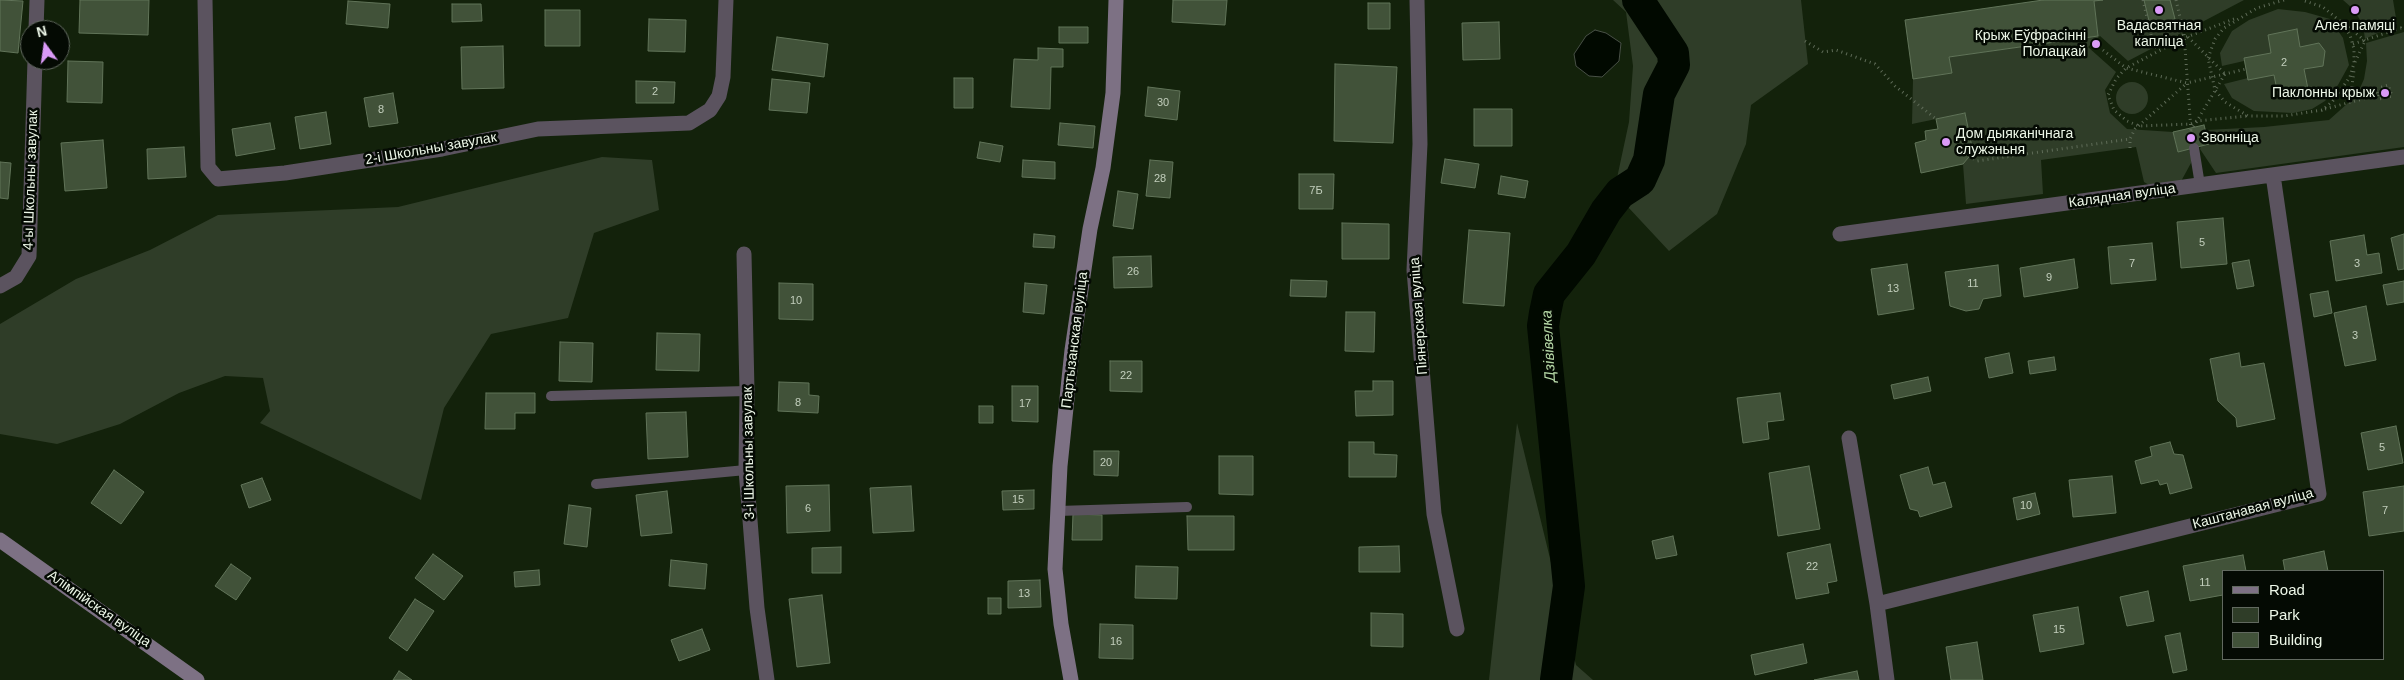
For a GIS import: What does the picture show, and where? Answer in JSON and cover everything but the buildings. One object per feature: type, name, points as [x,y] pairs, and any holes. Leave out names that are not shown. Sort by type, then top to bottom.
[{"type":"street","points":[[36,20],[37,0]]},
{"type":"street","name":"2-і Школьны завулак","points":[[205,0],[208,167],[218,180],[285,173],[422,152],[538,129],[689,123],[710,110],[719,96],[723,77],[726,0]]},
{"type":"street","name":"Партызанская вуліца","points":[[1071,680],[1061,624],[1055,569],[1060,466],[1072,350],[1090,229],[1103,168],[1113,93],[1116,0]]},
{"type":"street","name":"Піянерская вуліца","points":[[1417,0],[1420,144],[1414,270],[1434,514],[1457,628]]},
{"type":"street","name":"4-ы Школьны завулак","points":[[0,286],[16,277],[30,256],[34,70]]},
{"type":"street","name":"Калядная вуліца","points":[[1840,234],[2404,157]]},
{"type":"street","name":"Каштанавая вуліца","points":[[1877,604],[2319,494],[2273,175]]},
{"type":"street","name":"3-і Школьны завулак","points":[[744,254],[747,391],[746,470],[757,608],[767,680]]},
{"type":"street","points":[[1849,438],[1877,604],[1887,680]]},
{"type":"street","name":"Алімпійская вуліца","points":[[0,540],[197,680]]},
{"type":"lane","points":[[2194,148],[2200,185]]},
{"type":"lane","points":[[551,396],[747,391]]},
{"type":"lane","points":[[596,484],[746,470]]},
{"type":"lane","points":[[1058,511],[1187,507]]},
{"type":"path","points":[[2143,0],[2154,48],[2184,34]]},
{"type":"path","points":[[2176,0],[2186,38],[2225,74]]},
{"type":"path","points":[[2284,0],[2270,3],[2186,38],[2126,68],[2116,79],[2108,95],[2114,110],[2127,121],[2139,126],[2190,124],[2197,121],[2248,116],[2284,116],[2322,110],[2378,96],[2379,99],[2392,96],[2388,85],[2376,89],[2378,96]]},
{"type":"path","points":[[2302,0],[2323,7],[2366,41]]},
{"type":"path","points":[[2240,17],[2224,28],[2215,39],[2208,58],[2216,90],[2226,102],[2248,116]]},
{"type":"path","points":[[2340,20],[2350,35],[2352,44],[2354,63],[2350,102]]},
{"type":"path","points":[[2163,22],[2168,41]]},
{"type":"path","points":[[2352,44],[2401,28],[2404,30]]},
{"type":"path","points":[[2186,38],[2191,131],[2225,74]]},
{"type":"path","points":[[1805,41],[1823,52],[1836,50],[1875,64],[1896,86],[1936,119]]},
{"type":"path","points":[[2322,110],[2342,90],[2366,41]]},
{"type":"path","points":[[2099,47],[2126,68],[2187,83],[2246,69]]},
{"type":"path","points":[[2130,148],[2130,139],[2139,126],[2187,83]]},
{"type":"path","points":[[1969,156],[1977,161],[2130,139]]},
{"type":"green space","points":[[1613,0],[1801,0],[1808,64],[1751,105],[1746,144],[1717,214],[1669,251],[1614,192],[1629,122],[1633,66],[1626,12]]},
{"type":"green space","points":[[2244,0],[2128,61],[2100,36],[2088,47],[2116,72],[2105,90],[2110,113],[2127,129],[2173,132],[2178,152],[2188,149],[2191,154],[2191,163],[2179,185],[2156,189],[2144,182],[2136,147],[2041,160],[2043,194],[1966,204],[1963,164],[1973,152],[1965,113],[1912,124],[1913,79],[1951,73],[1949,57],[2098,36],[2094,1]]},
{"type":"green space","points":[[2343,0],[2393,0],[2397,24],[2365,39],[2363,24],[2352,8]]},
{"type":"green space","points":[[2278,9],[2305,12],[2330,19],[2343,38],[2349,65],[2338,85],[2325,101],[2312,109],[2293,113],[2254,111],[2232,98],[2224,84],[2248,78],[2244,61],[2222,66],[2220,53],[2232,31],[2249,20]]},
{"type":"green space","points":[[2404,32],[2404,147],[2216,173],[2200,149],[2206,130],[2264,127],[2329,120],[2357,95],[2364,79],[2367,61],[2366,43]]},
{"type":"green space","points":[[2132,82],[2144,86],[2148,98],[2144,110],[2132,114],[2120,110],[2116,98],[2120,86]]},
{"type":"green space","points":[[602,157],[652,160],[659,210],[594,233],[568,318],[491,334],[444,408],[421,500],[260,423],[270,411],[263,378],[225,376],[179,393],[120,424],[57,444],[0,434],[0,324],[76,279],[150,250],[218,215],[398,207]]},
{"type":"green space","points":[[1517,423],[1576,665],[1593,680],[1489,680]]},
{"type":"shaded area","points":[[1595,30],[1606,33],[1621,43],[1619,61],[1602,77],[1589,76],[1576,66],[1574,54],[1586,36]]},
{"type":"shaded area","points":[[1549,294],[1557,298],[1554,321],[1545,341],[1537,349],[1530,342],[1529,330],[1541,299]]},
{"type":"waterway","name":"Дзівівелка","points":[[1556,680],[1569,586],[1543,326],[1549,294],[1581,254],[1606,211],[1620,193],[1640,180],[1649,160],[1659,94],[1674,65],[1673,53],[1638,0]]},
{"type":"place","name":"Вадасвятная капліца","points":[[2159,10]]},
{"type":"place","name":"Алея памяці","points":[[2355,10]]},
{"type":"place","name":"Крыж Еўфрасінні Полацкай","points":[[2096,44]]},
{"type":"place","name":"Паклонны крыж","points":[[2385,93]]},
{"type":"place","name":"Звонніца","points":[[2191,138]]},
{"type":"place","name":"Дом дыяканічнага служэньня","points":[[1946,142]]}]
